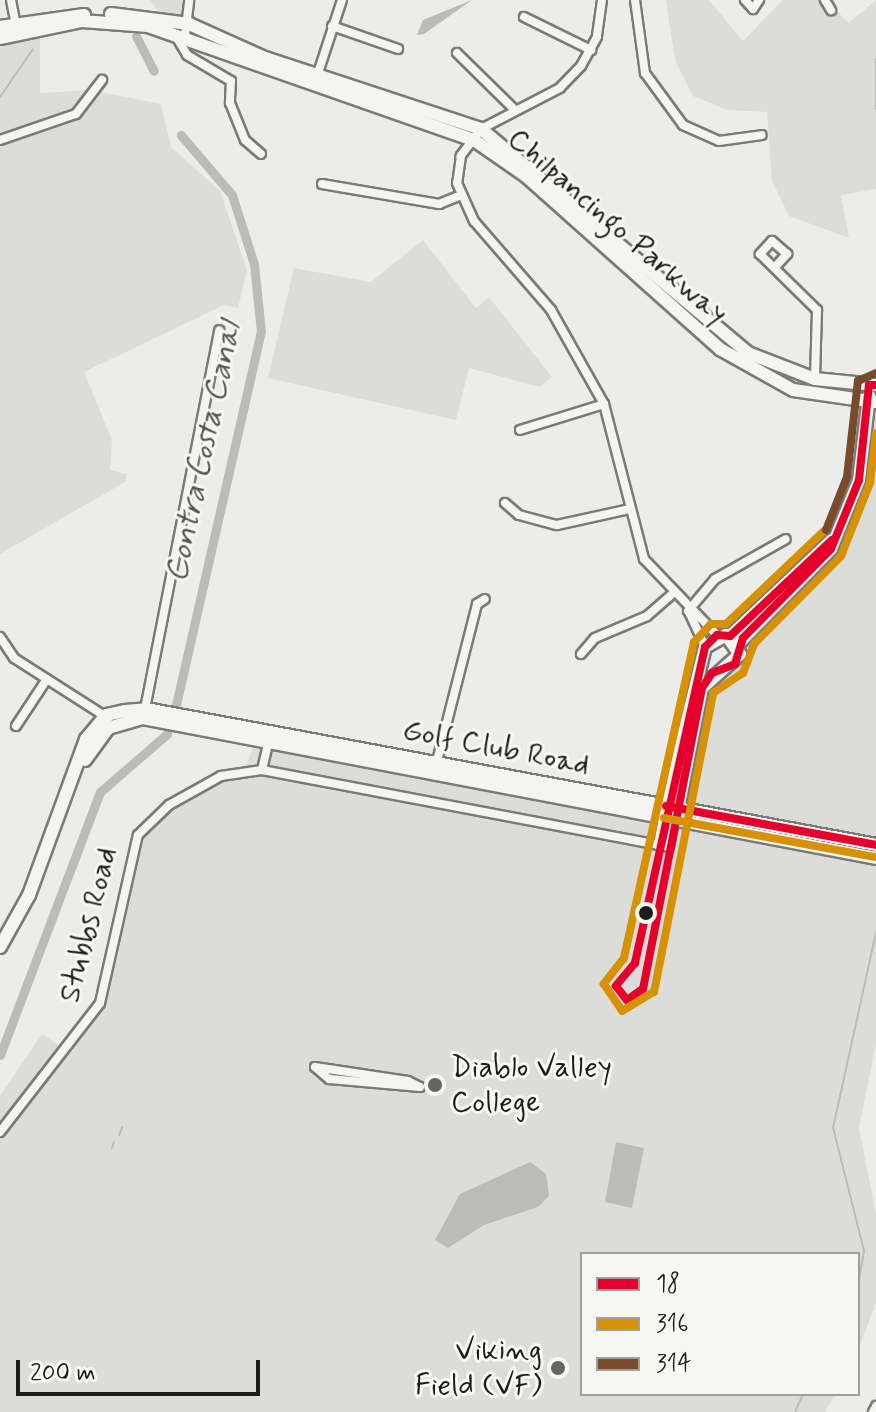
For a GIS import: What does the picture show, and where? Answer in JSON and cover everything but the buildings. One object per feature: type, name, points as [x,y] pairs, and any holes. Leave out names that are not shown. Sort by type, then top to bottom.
[{"type":"street","points":[[11,0],[16,30]]},
{"type":"street","points":[[189,0],[183,30],[187,55],[231,81],[230,103],[245,140],[261,154]]},
{"type":"street","points":[[316,80],[342,0]]},
{"type":"street","points":[[602,0],[591,50],[560,88],[515,110],[477,135],[458,166],[461,195],[551,310],[604,404],[644,559],[671,595],[688,611],[728,638],[735,664],[718,669],[699,696],[670,813],[658,845]]},
{"type":"street","points":[[635,0],[645,73],[683,125],[719,141],[762,135]]},
{"type":"street","points":[[745,0],[753,9],[759,0]]},
{"type":"street","points":[[825,0],[831,10]]},
{"type":"street","name":"Chilpancingo Parkway","points":[[0,38],[16,30],[107,14],[183,30],[477,135],[713,328],[748,353],[815,379],[872,385]]},
{"type":"street","points":[[524,17],[591,50]]},
{"type":"street","name":"Chilpancingo Parkway","points":[[0,27],[16,30],[82,21],[183,30]]},
{"type":"street","points":[[332,26],[398,49]]},
{"type":"street","points":[[457,53],[515,110]]},
{"type":"street","points":[[0,140],[76,114],[102,80]]},
{"type":"street","name":"Chilpancingo Parkway","points":[[477,135],[720,349],[793,390],[872,402]]},
{"type":"street","points":[[322,184],[424,203],[461,195]]},
{"type":"street","points":[[775,267],[817,310],[815,379]]},
{"type":"street","points":[[144,714],[219,330]]},
{"type":"street","points":[[269,738],[262,770],[669,847],[670,813],[688,704],[706,653],[728,638],[832,540],[859,480],[872,385]]},
{"type":"street","points":[[520,430],[604,404]]},
{"type":"street","points":[[505,503],[519,515],[557,525],[630,509]]},
{"type":"street","points":[[688,611],[715,579],[786,539]]},
{"type":"street","points":[[581,654],[595,638],[647,616],[671,595]]},
{"type":"street","points":[[436,769],[477,604],[485,599]]},
{"type":"street","points":[[688,611],[706,653],[718,669]]},
{"type":"street","points":[[0,637],[14,658],[109,720],[86,739],[29,895],[0,947]]},
{"type":"street","points":[[16,726],[47,679]]},
{"type":"street","name":"Golf Club Road","points":[[144,714],[182,728],[269,738]]},
{"type":"street","name":"Golf Club Road","points":[[109,720],[144,714],[670,813],[876,858]]},
{"type":"street","name":"Stubbs Road","points":[[0,1132],[100,1003],[138,835],[195,789],[262,770]]},
{"type":"street","name":"Golf Club Road","points":[[670,813],[876,845]]},
{"type":"street","points":[[315,1067],[420,1087],[367,1078],[329,1079],[315,1067]]},
{"type":"shaded area","points":[[150,0],[189,0],[189,24],[164,19]]},
{"type":"shaded area","points":[[472,0],[424,34],[417,35],[423,20]]},
{"type":"shaded area","points":[[666,0],[709,0],[743,41],[783,0],[825,0],[849,23],[876,0],[876,189],[841,195],[849,238],[789,216],[772,181],[767,112],[728,110],[693,96],[675,60]]},
{"type":"shaded area","points":[[40,29],[40,93],[90,90],[161,104],[171,147],[220,191],[247,270],[238,308],[224,305],[84,372],[112,440],[110,470],[127,474],[125,482],[0,554],[0,38]]},
{"type":"shaded area","points":[[423,240],[476,308],[489,297],[552,377],[540,387],[469,368],[456,420],[268,378],[294,268],[371,282]]},
{"type":"shaded area","points":[[876,402],[876,845],[679,808],[699,696],[831,549],[851,501],[869,403]]},
{"type":"shaded area","name":"Diablo Valley College","points":[[255,742],[876,859],[876,1044],[859,1128],[876,1214],[876,1303],[860,1345],[860,1252],[580,1252],[580,1396],[834,1396],[825,1412],[0,1412],[0,1096],[42,1034],[67,1051],[100,1003],[138,835],[195,789],[245,769]]},
{"type":"shaded area","points":[[616,1142],[644,1148],[632,1208],[605,1202]]},
{"type":"shaded area","points":[[530,1162],[546,1174],[549,1196],[538,1207],[484,1225],[448,1248],[435,1240],[460,1194]]},
{"type":"waterway","name":"Contra Costa Canal","points":[[136,36],[154,71]]},
{"type":"waterway","points":[[0,97],[33,49]]},
{"type":"waterway","points":[[876,59],[876,109]]},
{"type":"waterway","name":"Contra Costa Canal","points":[[176,705],[261,332],[254,264],[232,195],[181,135]]},
{"type":"waterway","name":"Contra Costa Canal","points":[[0,1055],[100,792],[167,734]]},
{"type":"waterway","points":[[860,1274],[864,1251],[833,1128],[876,932]]},
{"type":"waterway","points":[[119,1135],[122,1128]]},
{"type":"waterway","points":[[112,1148],[114,1142]]},
{"type":"waterway","points":[[795,1412],[802,1396]]},
{"type":"transit line","name":"314","points":[[826,530],[847,477],[858,381],[876,373]]},
{"type":"transit line","name":"18","points":[[832,540],[730,636],[717,635],[705,647],[635,963],[616,986],[627,1000],[643,989],[702,688],[712,673],[735,664],[743,638],[831,549],[859,480],[869,385],[876,385]]},
{"type":"transit line","name":"316","points":[[824,531],[726,624],[711,624],[694,642],[624,958],[604,984],[622,1011],[654,992],[713,693],[743,673],[754,644],[841,556],[870,483],[876,433]]},
{"type":"transit line","name":"18","points":[[666,806],[876,845]]},
{"type":"transit line","name":"316","points":[[664,818],[874,857]]},
{"type":"place","name":"Diablo Valley College","points":[[435,1085]]},
{"type":"place","name":"Viking Field (VF)","points":[[558,1368]]}]
